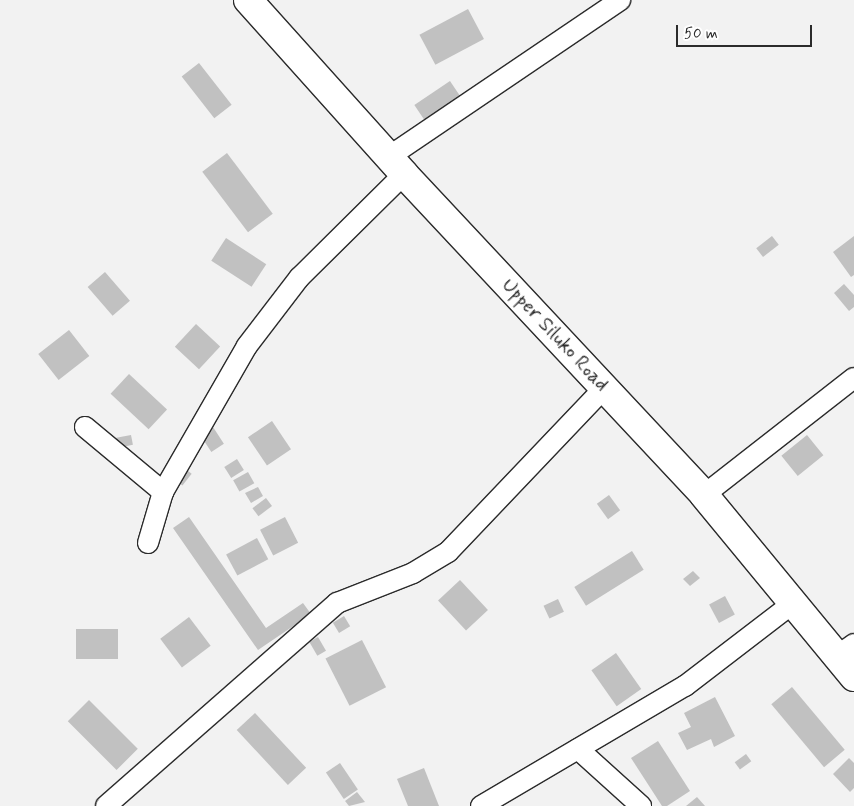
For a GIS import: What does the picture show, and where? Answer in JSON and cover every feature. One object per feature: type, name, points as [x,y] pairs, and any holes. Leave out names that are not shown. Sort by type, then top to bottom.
[{"type":"main road","name":"Upper Siluko Road","points":[[248,0],[397,165],[704,495],[792,604],[845,650],[854,677]]},
{"type":"street","points":[[148,543],[157,485],[247,346],[299,278],[397,165],[620,0]]},
{"type":"street","points":[[704,495],[854,378]]},
{"type":"street","points":[[106,806],[337,603],[413,573],[448,552],[605,387]]},
{"type":"street","points":[[481,806],[685,686],[792,604]]},
{"type":"street","points":[[578,749],[641,806]]},
{"type":"building","points":[[468,9],[484,39],[435,65],[419,35]]},
{"type":"building","points":[[199,63],[232,105],[214,118],[182,77]]},
{"type":"building","points":[[450,81],[460,96],[424,120],[414,105]]},
{"type":"building","points":[[227,153],[273,214],[248,232],[202,172]]},
{"type":"building","points":[[772,236],[779,245],[763,257],[756,248]]},
{"type":"building","points":[[854,236],[854,275],[851,277],[833,252]]},
{"type":"building","points":[[226,238],[266,264],[252,287],[211,261]]},
{"type":"building","points":[[105,272],[130,301],[113,316],[88,287]]},
{"type":"building","points":[[844,284],[854,295],[854,307],[849,311],[834,293]]},
{"type":"building","points":[[196,324],[220,347],[199,369],[175,347]]},
{"type":"building","points":[[69,330],[89,356],[59,380],[38,354]]},
{"type":"building","points":[[129,374],[167,409],[149,429],[111,394]]},
{"type":"building","points":[[272,421],[291,449],[267,465],[248,437]]},
{"type":"building","points":[[213,427],[224,444],[211,452],[200,435]]},
{"type":"building","points":[[131,435],[133,445],[118,448],[116,438]]},
{"type":"building","points":[[807,435],[823,455],[798,476],[781,456]]},
{"type":"building","points":[[237,459],[244,470],[231,478],[224,467]]},
{"type":"building","points":[[183,467],[192,474],[182,486],[174,479]]},
{"type":"building","points":[[248,472],[254,483],[239,492],[233,480]]},
{"type":"building","points":[[258,487],[263,496],[251,503],[245,493]]},
{"type":"building","points":[[609,495],[620,510],[608,519],[597,504]]},
{"type":"building","points":[[266,498],[272,506],[258,516],[252,508]]},
{"type":"building","points":[[189,517],[266,628],[303,603],[311,614],[258,650],[173,528]]},
{"type":"building","points":[[285,517],[298,543],[273,556],[260,530]]},
{"type":"building","points":[[257,538],[268,559],[237,576],[226,554]]},
{"type":"building","points":[[632,551],[644,570],[586,606],[574,587]]},
{"type":"building","points":[[693,571],[700,578],[690,586],[683,579]]},
{"type":"building","points":[[460,580],[488,610],[466,630],[438,600]]},
{"type":"building","points":[[725,596],[735,615],[719,623],[709,604]]},
{"type":"building","points":[[558,599],[564,612],[549,618],[543,606]]},
{"type":"building","points":[[344,616],[350,626],[339,633],[333,623]]},
{"type":"building","points":[[189,617],[211,646],[182,667],[160,639]]},
{"type":"building","points":[[76,629],[118,629],[118,659],[76,659]]},
{"type":"building","points":[[318,637],[326,651],[317,656],[309,642]]},
{"type":"building","points":[[362,640],[386,687],[350,706],[325,659]]},
{"type":"building","points":[[616,653],[641,689],[617,706],[591,670]]},
{"type":"building","points":[[792,687],[845,750],[824,767],[771,704]]},
{"type":"building","points":[[715,697],[735,736],[714,747],[711,739],[687,750],[678,733],[691,727],[684,713]]},
{"type":"building","points":[[89,700],[138,749],[117,770],[68,721]]},
{"type":"building","points":[[255,713],[306,768],[288,785],[237,730]]},
{"type":"building","points":[[658,741],[690,791],[667,806],[662,806],[631,758]]},
{"type":"building","points":[[746,754],[751,761],[740,770],[735,762]]},
{"type":"building","points":[[849,758],[854,763],[854,788],[850,792],[833,774]]},
{"type":"building","points":[[340,763],[358,790],[344,799],[326,773]]},
{"type":"building","points":[[424,768],[439,806],[408,806],[397,779]]},
{"type":"building","points":[[357,792],[365,802],[349,806],[345,801]]},
{"type":"building","points":[[697,797],[705,806],[686,806]]}]
